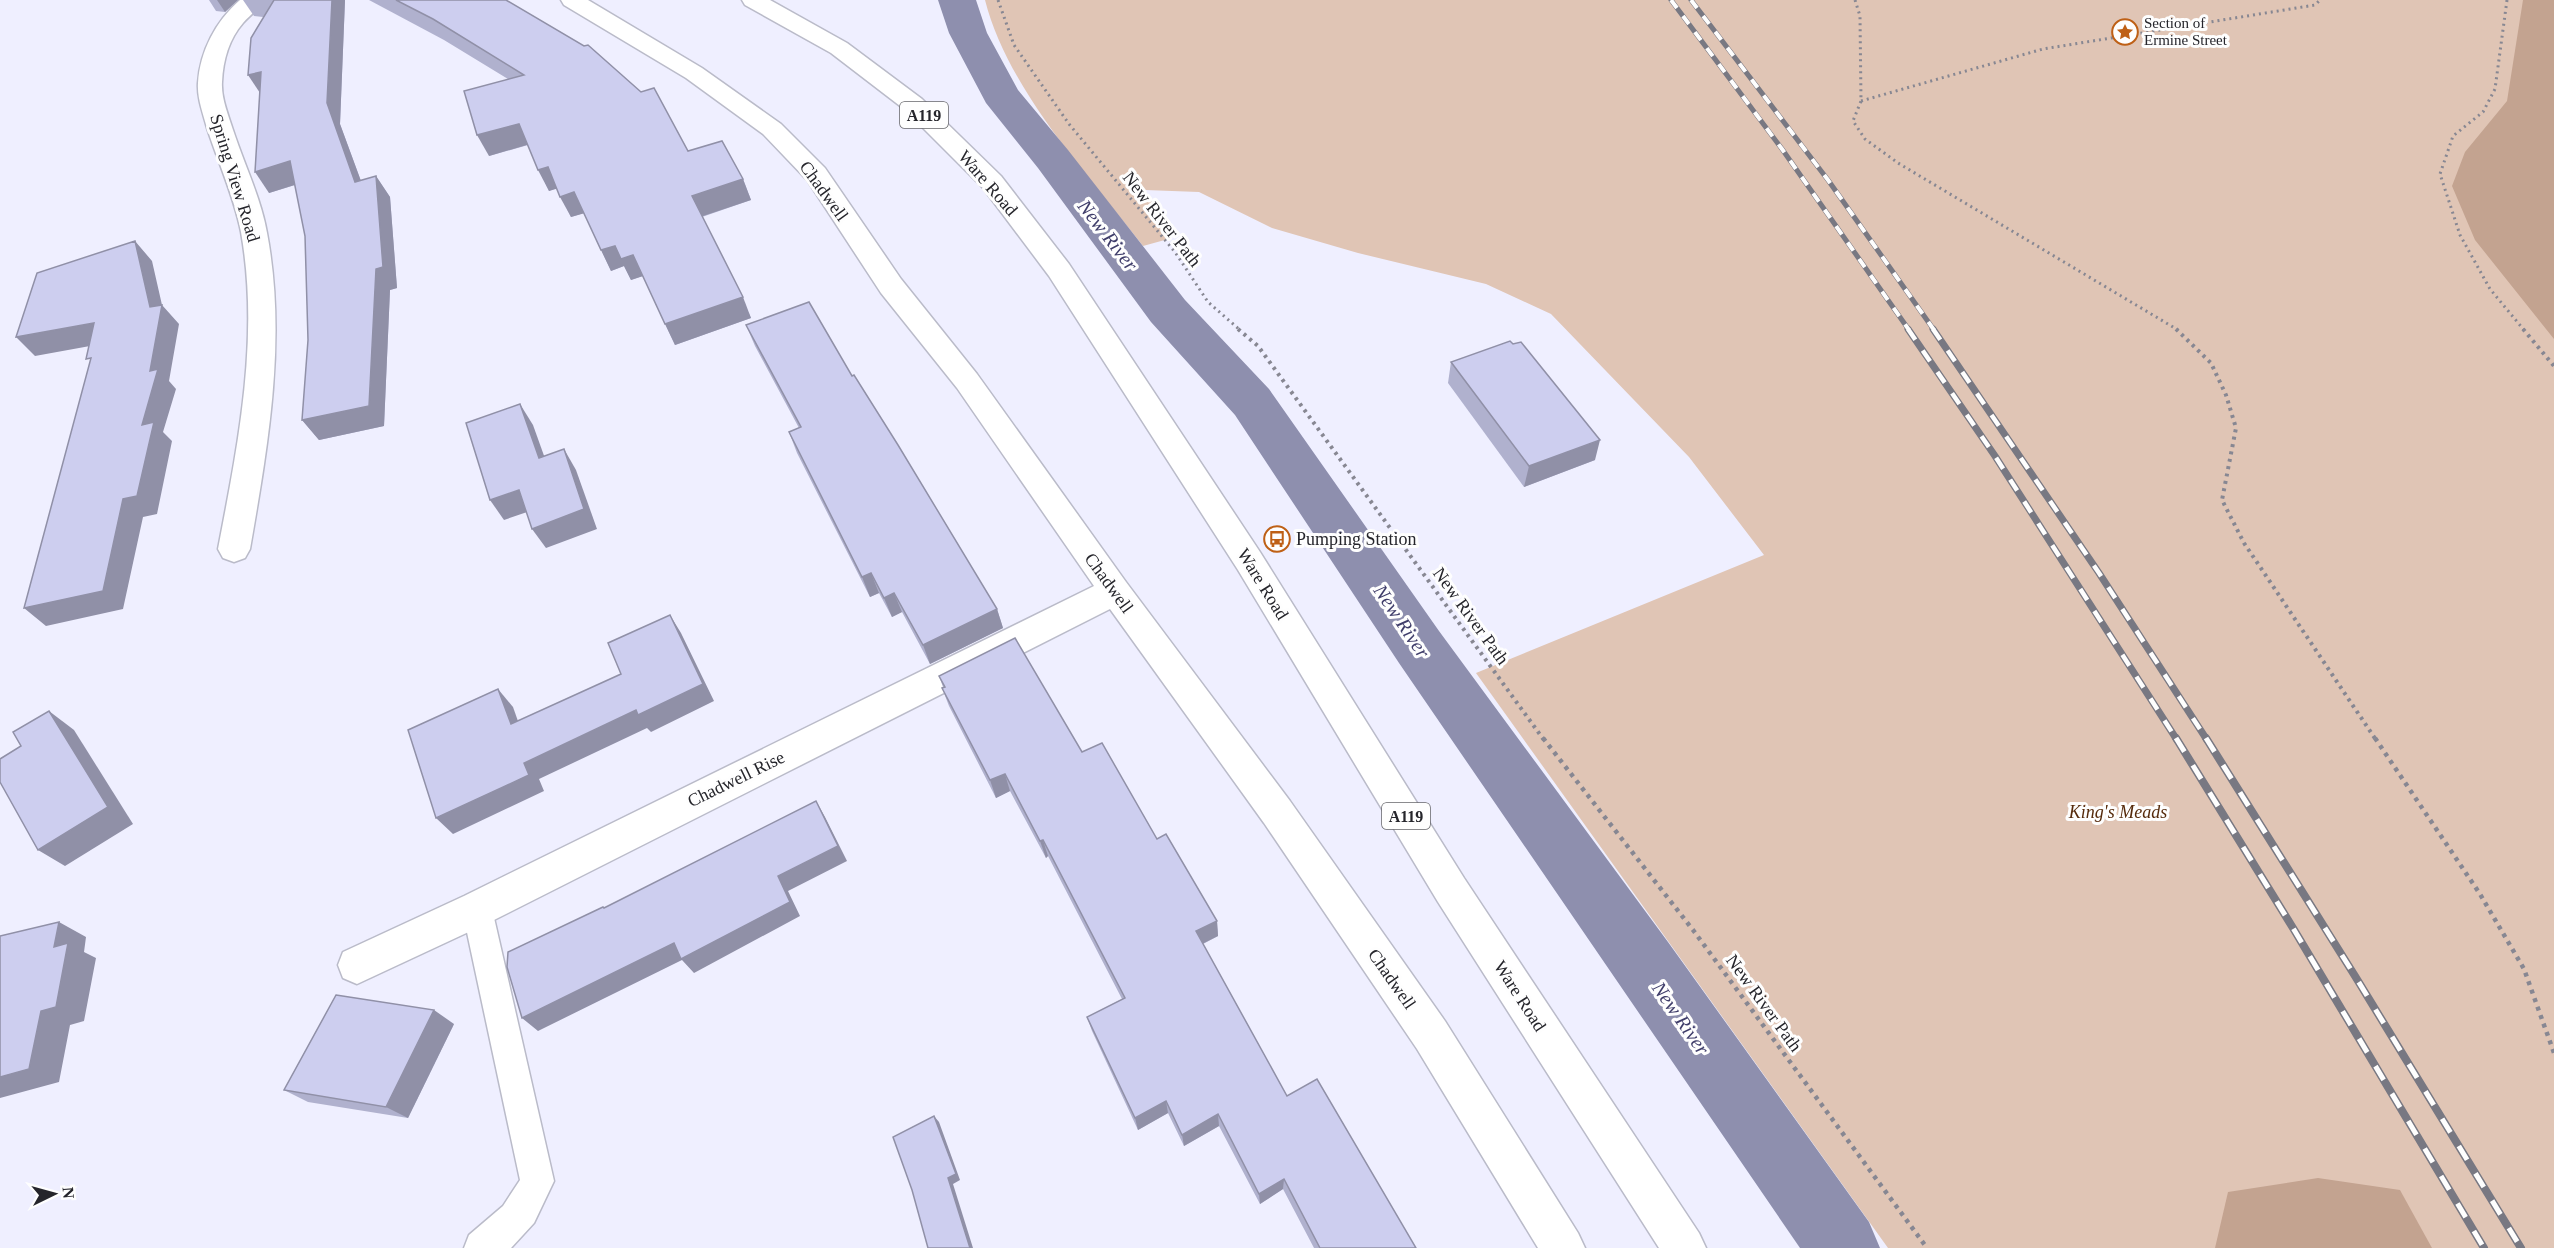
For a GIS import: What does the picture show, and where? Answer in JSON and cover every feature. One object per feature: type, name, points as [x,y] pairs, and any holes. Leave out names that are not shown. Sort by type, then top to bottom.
[{"type":"street","name":"Spring View Road","points":[[234,549],[258,399],[264,327],[254,231],[220,129],[210,88],[211,68],[222,35],[235,16],[254,0]]},
{"type":"street","name":"Chadwell","points":[[572,0],[694,73],[772,129],[816,174],[891,286],[967,381],[1115,591],[1277,812],[1431,1035],[1563,1248]]},
{"type":"street","name":"Ware Road","points":[[753,0],[839,48],[913,104],[992,182],[1059,270],[1249,561],[1451,890],[1684,1248]]},
{"type":"street","name":"Chadwell Rise","points":[[357,965],[477,909],[1115,591]]},
{"type":"lane","points":[[477,909],[537,1181],[529,1201],[510,1226],[483,1248]]},
{"type":"path","name":"New River Path","points":[[998,0],[1014,45],[1069,124],[1175,252],[1208,303],[1258,346],[1544,739],[1693,930],[1927,1248]]},
{"type":"path","points":[[1855,0],[1860,16],[1861,101],[1854,121],[1864,139],[1898,163],[2177,329],[2211,363],[2226,394],[2236,428],[2222,500],[2244,543],[2480,894],[2524,969],[2554,1053]]},
{"type":"path","points":[[1861,101],[2043,49],[2315,5],[2320,0]]},
{"type":"path","points":[[2507,0],[2495,89],[2483,112],[2453,136],[2440,174],[2460,235],[2490,289],[2554,366]]},
{"type":"green space","name":"King's Meads","points":[[985,0],[2554,0],[2554,1248],[1888,1248],[1476,673],[1764,555],[1689,457],[1551,314],[1486,284],[1358,253],[1272,228],[1199,192],[1145,190],[1172,238],[1143,246],[1075,160],[1030,98],[1011,66],[996,33]]},
{"type":"shaded area","points":[[2523,0],[2554,0],[2554,339],[2475,240],[2452,186],[2465,152],[2507,101]]},
{"type":"shaded area","points":[[2318,1178],[2400,1190],[2432,1248],[2215,1248],[2228,1192]]},
{"type":"building","points":[[274,0],[332,0],[327,103],[355,182],[376,176],[383,267],[376,269],[369,406],[302,420],[308,340],[305,236],[290,161],[255,172],[261,72],[248,75],[251,38]]},
{"type":"building","points":[[396,0],[506,0],[584,46],[588,45],[641,92],[654,88],[688,151],[722,141],[743,179],[692,196],[743,297],[665,324],[633,255],[621,259],[615,246],[601,250],[574,192],[560,197],[548,167],[538,170],[519,124],[477,135],[464,91],[524,75],[433,19]]},
{"type":"building","points":[[135,241],[150,307],[162,305],[150,371],[158,369],[142,425],[154,422],[137,496],[123,499],[103,591],[24,608],[91,358],[86,359],[94,323],[16,337],[37,273]]},
{"type":"building","points":[[809,302],[852,376],[854,375],[898,445],[997,609],[923,645],[894,593],[884,598],[871,573],[862,577],[789,432],[801,427],[746,325]]},
{"type":"building","points":[[1510,341],[1513,344],[1521,342],[1600,440],[1529,466],[1451,362]]},
{"type":"building","points":[[520,404],[539,458],[564,449],[584,509],[532,529],[519,490],[490,500],[466,423]]},
{"type":"building","points":[[670,615],[703,684],[638,715],[636,710],[524,763],[529,775],[436,818],[408,730],[498,689],[511,724],[621,674],[608,643]]},
{"type":"building","points":[[1015,638],[1082,752],[1102,743],[1157,839],[1166,834],[1217,921],[1196,931],[1287,1096],[1317,1079],[1416,1248],[1320,1248],[1284,1179],[1259,1194],[1218,1114],[1182,1135],[1166,1101],[1135,1118],[1087,1017],[1125,998],[1043,840],[1040,841],[1005,774],[990,780],[942,688],[945,687],[939,676]]},
{"type":"building","points":[[49,711],[108,807],[38,850],[0,782],[0,759],[21,746],[13,732]]},
{"type":"building","points":[[816,801],[838,846],[778,876],[790,902],[681,959],[674,943],[522,1018],[507,967],[508,952],[604,908]]},
{"type":"building","points":[[59,922],[54,947],[68,943],[56,1007],[41,1011],[29,1069],[0,1077],[0,936]]},
{"type":"building","points":[[336,995],[434,1010],[386,1107],[284,1090]]},
{"type":"building","points":[[934,1116],[956,1174],[948,1178],[970,1248],[928,1248],[912,1190],[893,1137]]},
{"type":"waterway","name":"New River","points":[[957,0],[968,33],[1000,94],[1053,159],[1168,311],[1252,402],[1419,647],[1645,964],[1843,1248]]},
{"type":"railway","points":[[1671,0],[1782,149],[1909,330]]},
{"type":"railway","points":[[1691,0],[1828,180],[1934,330]]},
{"type":"railway","points":[[1908,329],[1995,456],[2177,740]]},
{"type":"railway","points":[[1933,329],[2099,573],[2207,740]]},
{"type":"railway","points":[[2176,738],[2293,928],[2484,1248]]},
{"type":"railway","points":[[2206,738],[2521,1248]]},
{"type":"place","name":"Section of Ermine Street","points":[[2125,32]]},
{"type":"place","name":"Pumping Station","points":[[1277,539]]}]
